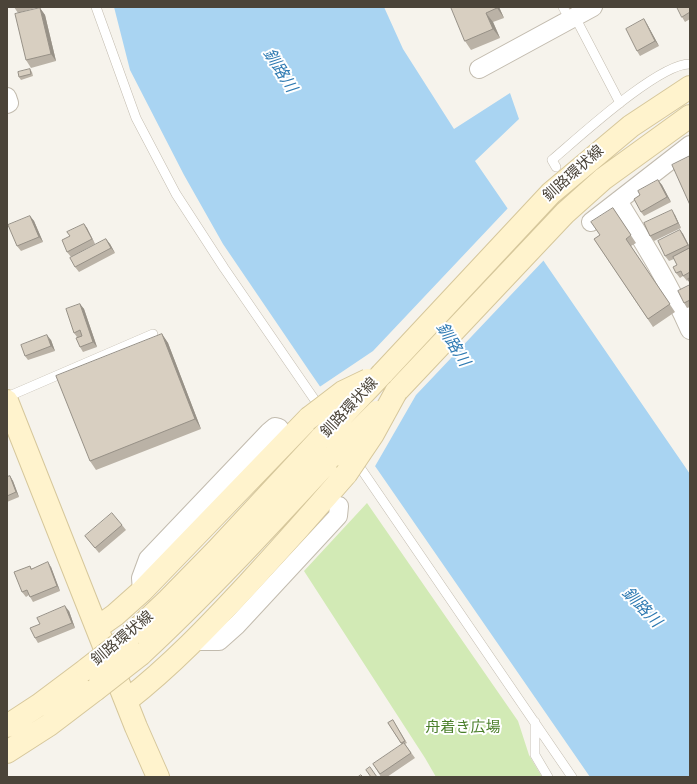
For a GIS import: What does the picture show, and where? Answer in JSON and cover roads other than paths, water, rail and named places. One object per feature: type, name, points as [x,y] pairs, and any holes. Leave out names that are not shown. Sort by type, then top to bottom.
[{"type":"street","points":[[479,70],[569,15],[593,7]]},
{"type":"street","name":"釧路環状線","points":[[7,752],[49,725],[95,690],[141,654],[182,616],[226,571],[333,440],[382,374],[551,193],[631,126],[690,87]]},
{"type":"street","points":[[7,97],[9,103],[7,104]]},
{"type":"street","name":"釧路環状線","points":[[7,726],[39,705],[132,634],[216,551],[333,440],[396,392],[565,213],[603,179],[690,116]]},
{"type":"street","points":[[589,219],[618,201],[690,145]]},
{"type":"street","points":[[618,201],[638,233],[681,310],[690,330]]},
{"type":"street","points":[[98,627],[115,615],[142,591],[309,418],[343,392],[382,374]]},
{"type":"street","points":[[126,701],[146,686],[193,641],[296,532],[346,474],[373,434],[396,392]]},
{"type":"street","points":[[7,401],[98,627],[126,701],[158,777]]},
{"type":"street","points":[[142,591],[141,578],[148,559],[270,432],[275,427],[279,428]]},
{"type":"street","points":[[193,641],[218,641],[237,625],[338,516],[338,506]]},
{"type":"lane","points":[[96,7],[136,118],[176,194],[333,440],[535,722],[572,777]]},
{"type":"lane","points":[[569,15],[620,103]]},
{"type":"lane","points":[[556,167],[552,160],[620,103],[667,70],[685,64],[690,64]]},
{"type":"lane","points":[[7,397],[153,334]]},
{"type":"lane","points":[[535,722],[535,754],[548,777]]},
{"type":"water","name":"釧路川","points":[[114,7],[384,7],[403,49],[454,129],[510,93],[519,119],[475,161],[690,474],[690,777],[590,777],[223,244],[184,175],[130,70]]},
{"type":"park label","name":"舟着き広場","points":[[463,728]]}]
